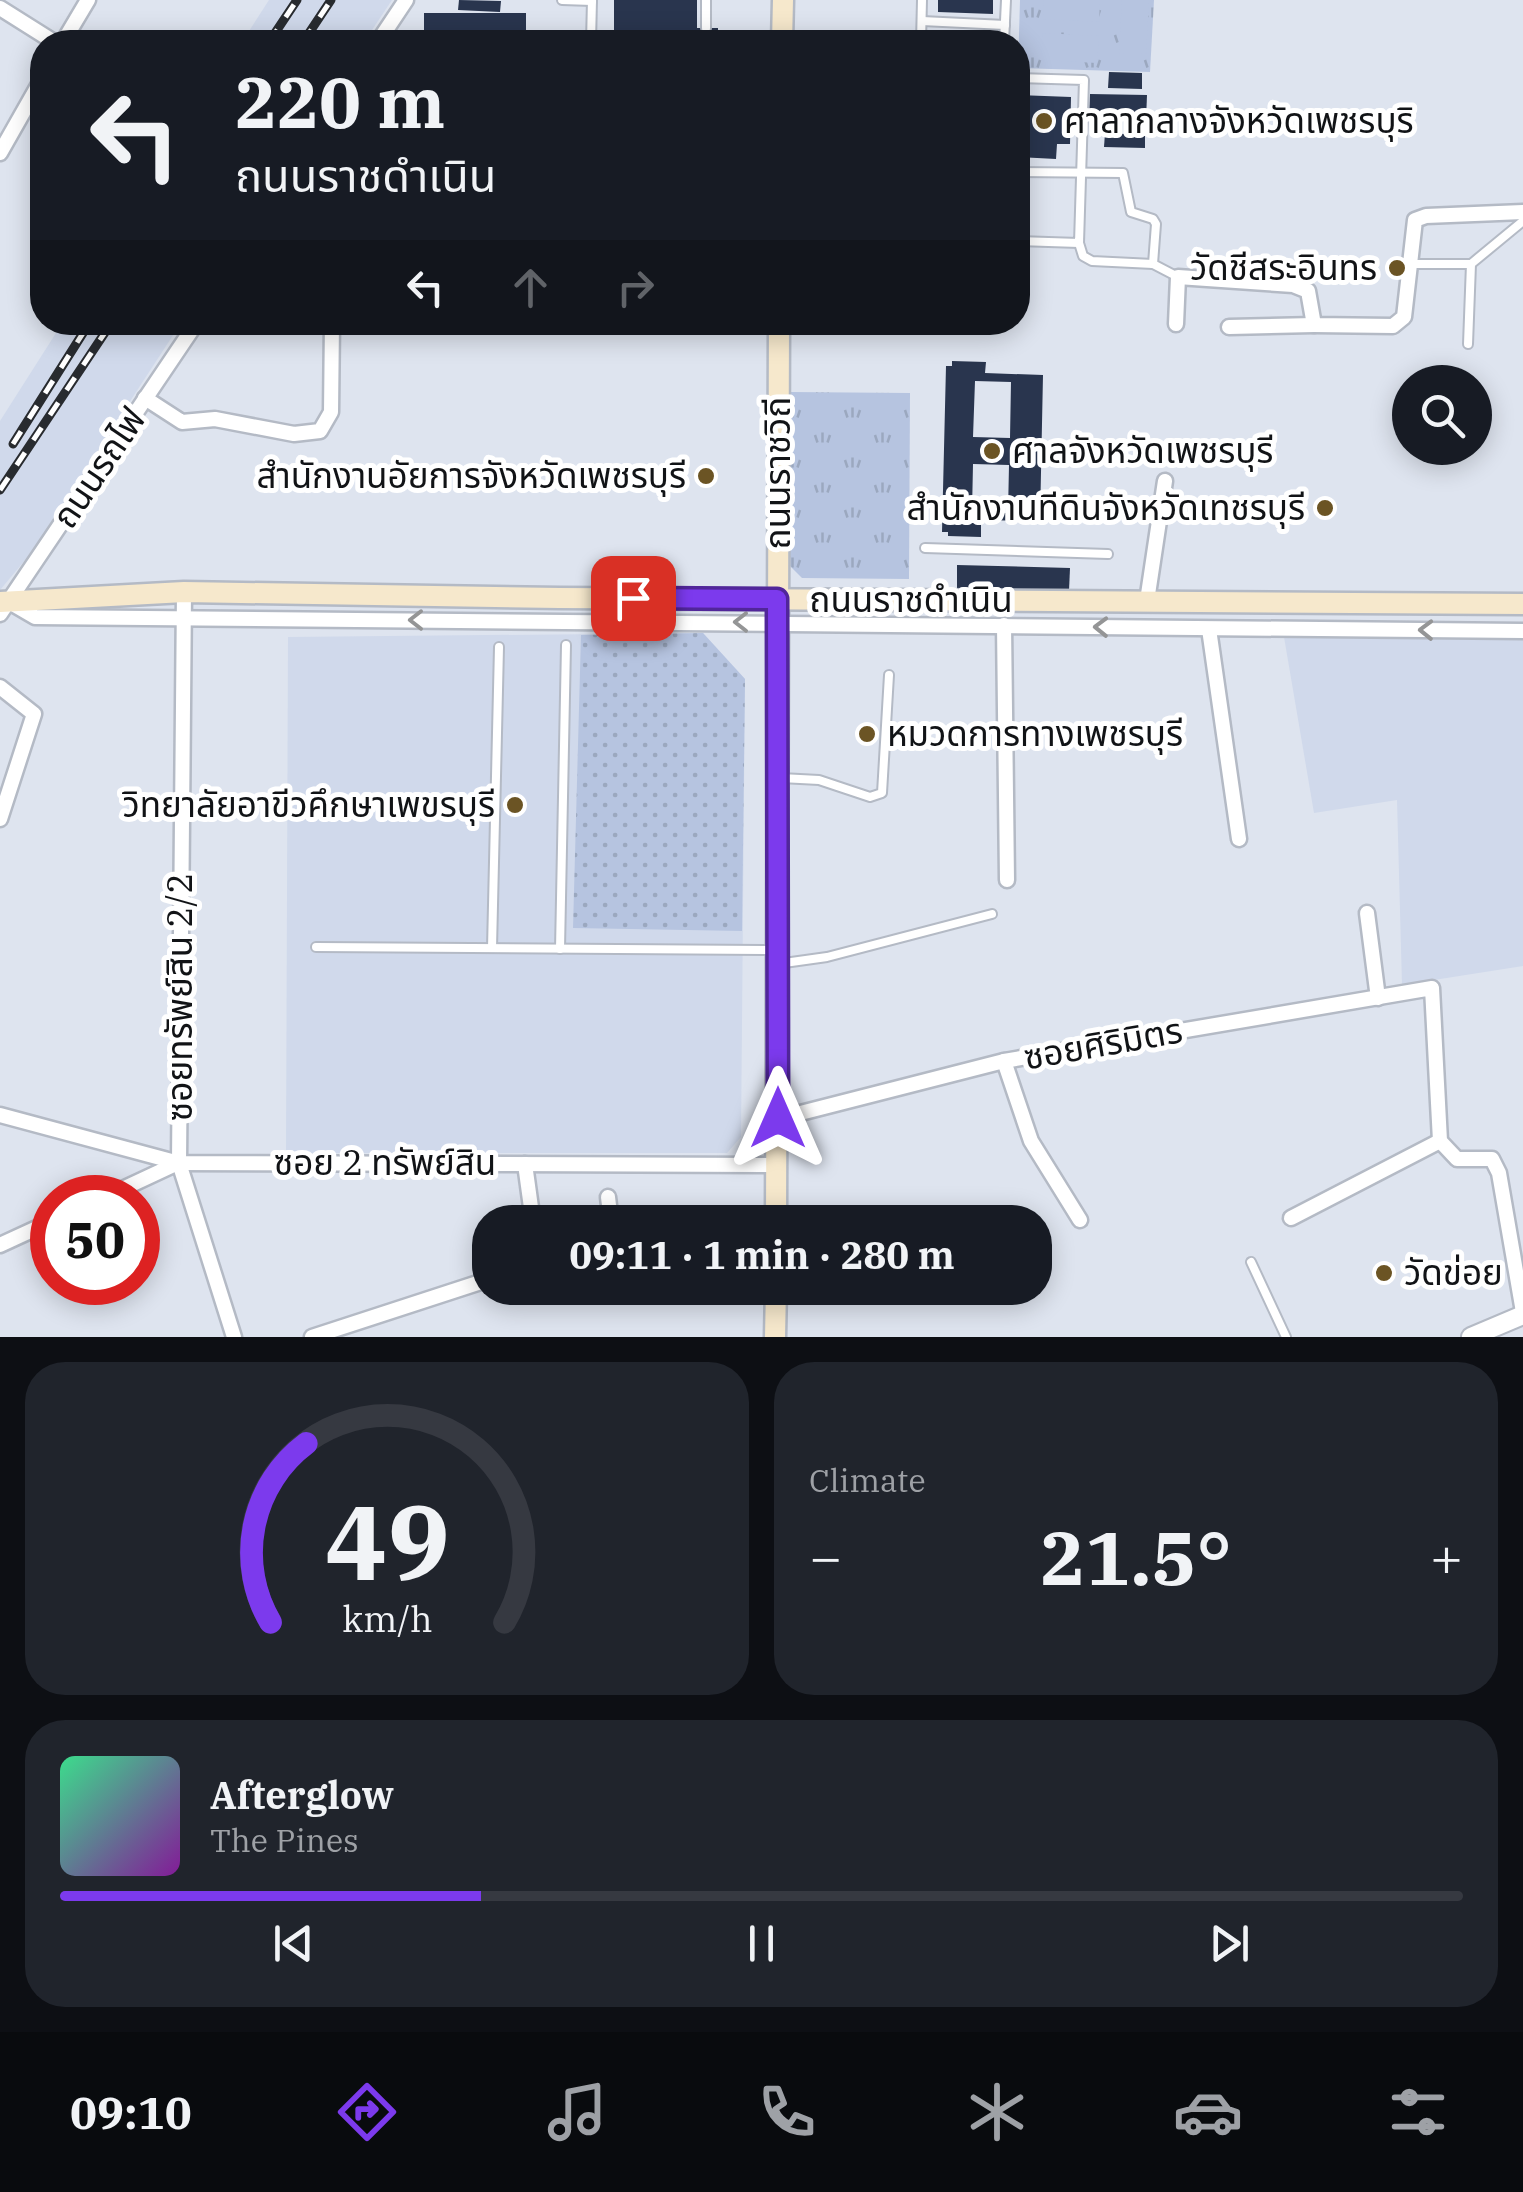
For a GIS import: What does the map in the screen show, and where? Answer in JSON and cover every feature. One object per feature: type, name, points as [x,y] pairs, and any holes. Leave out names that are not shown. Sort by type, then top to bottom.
[{"type":"main road","points":[[782,30],[783,0]]},
{"type":"main road","name":"ถนนราชวิถี","points":[[776,1205],[779,335]]},
{"type":"main road","name":"ถนนราชดำเนิน","points":[[3,606],[184,592],[1523,604]]},
{"type":"main road","points":[[775,1337],[776,1305]]},
{"type":"street","points":[[70,30],[88,0]]},
{"type":"street","points":[[386,30],[406,0]]},
{"type":"street","points":[[0,8],[35,30]]},
{"type":"street","points":[[0,153],[30,100]]},
{"type":"street","points":[[1229,328],[1393,326],[1401,322],[1406,309],[1413,227],[1419,218],[1523,212]]},
{"type":"street","points":[[1176,324],[1178,277],[1302,287],[1310,298],[1314,324]]},
{"type":"street","name":"ถนนรถไฟ","points":[[3,606],[188,335]]},
{"type":"street","points":[[145,398],[182,422],[215,419],[294,434],[320,431],[332,412],[332,335]]},
{"type":"street","points":[[1147,600],[1166,480]]},
{"type":"street","name":"ซอยทรัพย์สิน 2/2","points":[[184,592],[179,1162],[234,1337]]},
{"type":"street","points":[[559,621],[560,598]]},
{"type":"street","points":[[985,625],[986,600]]},
{"type":"street","points":[[1315,628],[1316,604]]},
{"type":"street","points":[[3,606],[35,617],[1523,631]]},
{"type":"street","points":[[1004,625],[1007,880]]},
{"type":"street","points":[[1209,629],[1239,839]]},
{"type":"street","points":[[0,687],[34,714],[0,820]]},
{"type":"street","points":[[1367,912],[1378,998]]},
{"type":"street","name":"ซอยศิริมิตร","points":[[778,1118],[1004,1060],[1432,988],[1440,1141]]},
{"type":"street","points":[[1004,1060],[1030,1141],[1080,1220]]},
{"type":"street","name":"ซอย 2 ทรัพย์สิน","points":[[0,1115],[179,1162],[777,1165]]},
{"type":"street","points":[[1291,1218],[1440,1141],[1457,1158],[1492,1159],[1498,1173],[1523,1314],[1471,1337]]},
{"type":"street","points":[[152,1175],[179,1162]]},
{"type":"street","points":[[525,1164],[531,1205]]},
{"type":"street","points":[[608,1197],[609,1205]]},
{"type":"street","points":[[0,1245],[30,1231]]},
{"type":"street","points":[[312,1337],[472,1285]]},
{"type":"lane","points":[[562,0],[592,0],[591,30]]},
{"type":"lane","points":[[706,0],[706,28]]},
{"type":"lane","points":[[922,0],[922,30]]},
{"type":"lane","points":[[1005,30],[1006,0]]},
{"type":"lane","points":[[922,21],[1005,24]]},
{"type":"lane","points":[[1030,78],[1084,80],[1079,243],[1083,256],[1092,261],[1153,264],[1178,277]]},
{"type":"lane","points":[[1030,172],[1124,173],[1130,212],[1153,219],[1156,224],[1153,264]]},
{"type":"lane","points":[[1410,264],[1471,264],[1523,222]]},
{"type":"lane","points":[[1030,241],[1079,243]]},
{"type":"lane","points":[[1468,344],[1471,264]]},
{"type":"lane","points":[[925,548],[1108,554]]},
{"type":"lane","points":[[560,949],[566,645]]},
{"type":"lane","points":[[492,948],[499,647]]},
{"type":"lane","points":[[776,778],[818,780],[870,798],[882,793],[890,675]]},
{"type":"lane","points":[[316,948],[560,949],[828,957],[992,914]]},
{"type":"lane","points":[[1251,1262],[1286,1337]]},
{"type":"shaded area","points":[[269,0],[392,0],[372,30],[250,30]]},
{"type":"shaded area","points":[[55,335],[173,335],[31,553],[0,590],[0,421]]},
{"type":"shaded area","name":"วิทยาลัยอาขีวคึกษาเพขรบุรี","points":[[703,633],[745,679],[741,1137],[727,1153],[286,1153],[288,637]]},
{"type":"shaded area","points":[[1284,637],[1523,638],[1523,966],[1402,985],[1397,800],[1314,813]]},
{"type":"green space","points":[[1020,0],[1154,0],[1150,72],[1030,68],[1030,30],[1019,30]]},
{"type":"green space","points":[[1044,0],[1100,0],[1099,22],[1043,19]]},
{"type":"green space","points":[[1122,0],[1149,0],[1146,54],[1119,53]]},
{"type":"green space","points":[[1043,33],[1099,36],[1097,63],[1041,60]]},
{"type":"green space","points":[[790,392],[910,393],[909,579],[802,578],[789,565]]},
{"type":"green space","points":[[703,633],[745,679],[742,931],[573,928],[581,635]]},
{"type":"building","points":[[459,0],[501,1],[500,12],[458,10]]},
{"type":"building","points":[[614,0],[697,0],[697,28],[718,28],[718,30],[614,30]]},
{"type":"building","points":[[938,0],[993,0],[993,14],[938,12]]},
{"type":"building","points":[[424,13],[526,13],[526,30],[424,30]]},
{"type":"building","points":[[1109,72],[1142,73],[1142,89],[1108,88]]},
{"type":"building","points":[[1090,94],[1147,95],[1146,120],[1089,119]]},
{"type":"building","name":"ศาลากลางจังหวัดเพชรบุริ","points":[[1030,95],[1071,97],[1070,144],[1057,144],[1056,159],[1030,158]]},
{"type":"building","points":[[1105,133],[1145,135],[1145,148],[1104,147]]},
{"type":"building","name":"ศาลจังหวัดเพชรบุรี","points":[[952,361],[986,362],[985,373],[1043,375],[1040,521],[981,520],[981,537],[948,536],[948,532],[942,532],[946,366],[952,366]],"holes":[[[975,381],[1011,382],[1010,438],[973,437]],[[973,464],[1009,465],[1008,513],[972,512]]]},
{"type":"building","points":[[957,565],[1070,568],[1069,591],[957,588]]},
{"type":"railway","points":[[277,30],[297,0]]},
{"type":"railway","points":[[311,30],[331,0]]},
{"type":"railway","points":[[13,444],[82,335]]},
{"type":"railway","points":[[0,490],[103,335]]},
{"type":"place","name":"ศาลากลางจังหวัดเพชรบุริ","points":[[1044,121]]},
{"type":"place","name":"วัดชีสระอินทร","points":[[1397,268]]},
{"type":"place","name":"ศาลจังหวัดเพชรบุรี","points":[[992,451]]},
{"type":"place","name":"สำนักงานอัยการจังหวัดเพชรบุรี","points":[[706,476]]},
{"type":"place","name":"สำนักงานทีดินจังหวัดเทชรบุรี","points":[[1325,508]]},
{"type":"place","name":"หมวดการทางเพชรบุรี","points":[[867,734]]},
{"type":"place","name":"วิทยาลัยอาขีวคึกษาเพขรบุรี","points":[[515,805]]},
{"type":"place","name":"วัดข่อย","points":[[1384,1273]]},
{"type":"route","points":[[633,598],[777,599],[778,1118]]}]
